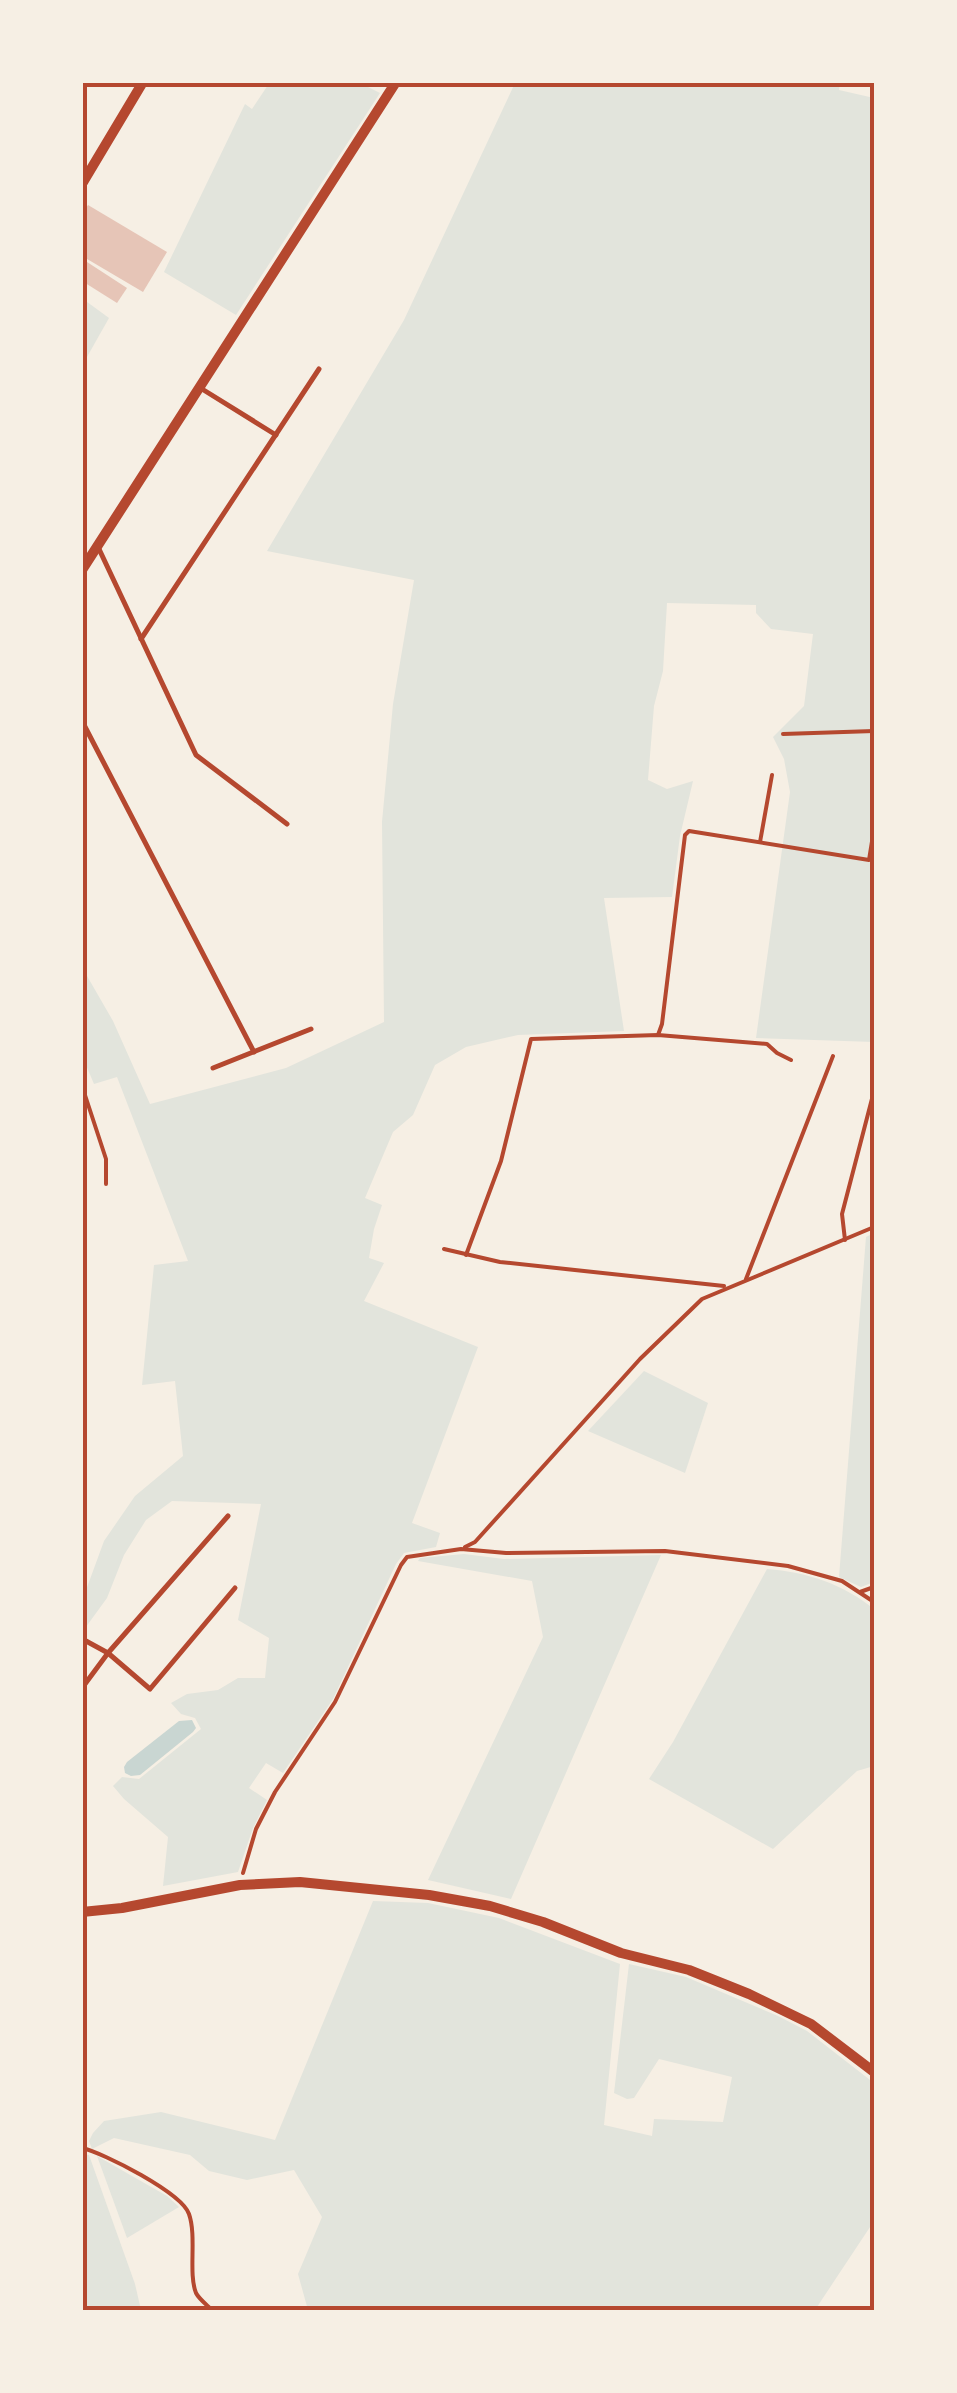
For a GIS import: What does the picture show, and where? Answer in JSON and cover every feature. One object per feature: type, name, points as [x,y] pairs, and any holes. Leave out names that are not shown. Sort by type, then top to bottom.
[{"type":"street","points":[[82,184],[144,82]]},
{"type":"street","points":[[82,570],[396,82]]},
{"type":"street","points":[[82,1912],[240,1885],[315,1884],[429,1895],[490,1906],[543,1922],[621,1954],[689,1970],[749,1994],[811,2024],[874,2072]]},
{"type":"lane","points":[[141,639],[319,369]]},
{"type":"lane","points":[[200,388],[276,435]]},
{"type":"lane","points":[[98,547],[196,755],[286,824]]},
{"type":"lane","points":[[82,721],[254,1052]]},
{"type":"lane","points":[[212,1068],[311,1030]]},
{"type":"lane","points":[[82,1688],[228,1516]]},
{"type":"lane","points":[[86,1641],[108,1653],[150,1690],[235,1588]]},
{"type":"path","points":[[783,734],[874,731]]},
{"type":"path","points":[[760,842],[772,775]]},
{"type":"path","points":[[658,1035],[685,836],[689,831],[868,860],[874,830]]},
{"type":"path","points":[[466,1255],[501,1161],[531,1039],[658,1035],[767,1044],[792,1060]]},
{"type":"path","points":[[746,1279],[833,1056]]},
{"type":"path","points":[[82,1086],[106,1159],[106,1184]]},
{"type":"path","points":[[845,1240],[842,1214],[874,1091]]},
{"type":"path","points":[[461,1549],[475,1542],[584,1420],[702,1299],[874,1227]]},
{"type":"path","points":[[444,1248],[500,1262],[729,1286]]},
{"type":"path","points":[[240,1885],[256,1829],[275,1792],[336,1702],[407,1557],[461,1549],[506,1553],[665,1551],[788,1566],[842,1581],[874,1602]]},
{"type":"path","points":[[860,1592],[874,1587]]},
{"type":"path","points":[[82,2148],[98,2152],[169,2192],[186,2206],[197,2294],[212,2310]]},
{"type":"shaded area","points":[[270,82],[360,83],[380,93],[236,315],[164,272],[245,104],[252,109]]},
{"type":"shaded area","points":[[840,82],[839,90],[874,98],[874,1042],[756,1038],[790,792],[784,759],[773,737],[804,706],[813,634],[771,629],[756,613],[756,605],[667,603],[663,671],[654,706],[648,780],[667,789],[693,781],[672,897],[604,898],[624,1031],[518,1035],[466,1047],[435,1065],[413,1115],[393,1132],[365,1198],[382,1205],[369,1258],[384,1263],[364,1301],[478,1347],[412,1523],[440,1533],[436,1547],[404,1553],[333,1699],[283,1773],[266,1763],[249,1788],[267,1800],[238,1872],[163,1886],[168,1837],[113,1786],[122,1777],[139,1779],[201,1729],[195,1718],[181,1714],[171,1703],[187,1694],[218,1690],[238,1678],[265,1678],[269,1638],[238,1620],[261,1504],[172,1501],[146,1520],[124,1555],[107,1598],[83,1631],[82,1601],[104,1541],[135,1496],[183,1456],[175,1381],[142,1385],[154,1265],[188,1261],[117,1077],[94,1084],[83,1058],[83,969],[113,1021],[150,1104],[286,1068],[384,1022],[382,822],[393,704],[414,580],[267,551],[404,320],[515,83]]},
{"type":"shaded area","points":[[83,299],[109,318],[83,364]]},
{"type":"shaded area","points":[[874,1233],[874,1582],[861,1587],[839,1577],[866,1237]]},
{"type":"shaded area","points":[[644,1371],[708,1403],[685,1473],[588,1431]]},
{"type":"shaded area","points":[[464,1554],[504,1559],[661,1555],[511,1899],[428,1880],[543,1637],[532,1581],[418,1561]]},
{"type":"shaded area","points":[[767,1569],[824,1581],[874,1609],[874,1766],[857,1771],[773,1849],[649,1779]]},
{"type":"shaded area","points":[[192,1720],[196,1728],[193,1732],[140,1775],[125,1773],[127,1762],[179,1721]]},
{"type":"shaded area","points":[[373,1901],[428,1903],[499,1918],[620,1964],[604,2125],[652,2136],[654,2119],[723,2122],[732,2077],[659,2059],[634,2098],[614,2093],[629,1964],[686,1977],[778,2016],[807,2031],[874,2083],[874,2221],[815,2310],[308,2310],[298,2274],[322,2217],[294,2170],[247,2180],[209,2171],[190,2155],[114,2138],[92,2149],[89,2141],[104,2121],[161,2112],[275,2140]]},
{"type":"shaded area","points":[[83,2154],[89,2155],[141,2310],[83,2310]]},
{"type":"shaded area","points":[[97,2156],[167,2196],[179,2207],[127,2238]]},
{"type":"building","points":[[88,205],[167,252],[143,292],[82,256],[82,215]]},
{"type":"building","points":[[87,262],[127,288],[117,303],[82,281],[82,269]]}]
